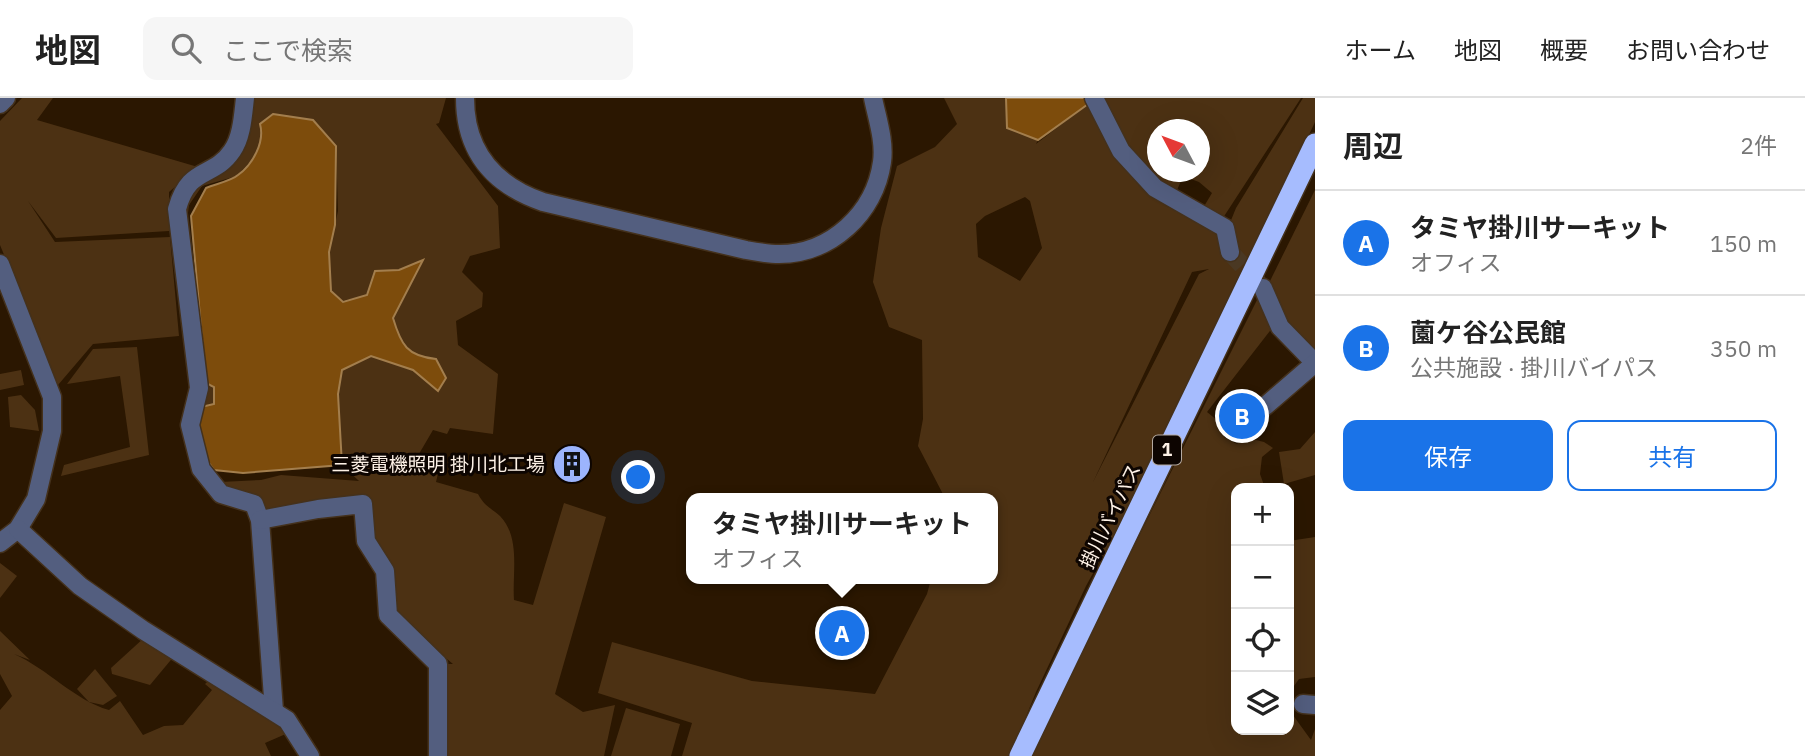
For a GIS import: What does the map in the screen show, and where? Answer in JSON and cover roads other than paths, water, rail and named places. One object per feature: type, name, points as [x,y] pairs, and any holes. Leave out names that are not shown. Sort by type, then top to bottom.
[{"type":"highway","name":"掛川バイパス","points":[[1020,756],[1315,145]]},
{"type":"street","points":[[0,104],[5,98]]},
{"type":"street","points":[[245,98],[238,139],[232,151],[223,161],[187,184],[177,209],[199,388],[190,425],[198,459],[212,485],[221,494],[254,504],[260,520],[274,711]]},
{"type":"street","points":[[465,98],[470,132],[479,154],[493,174],[514,192],[543,202],[733,247],[779,254],[811,249],[830,241],[847,229],[862,213],[875,190],[882,160],[881,133],[873,98]]},
{"type":"street","points":[[1094,98],[1127,158],[1155,188],[1225,228],[1230,252]]},
{"type":"street","points":[[0,264],[52,397],[52,431],[36,499],[18,529],[0,543]]},
{"type":"street","points":[[1262,288],[1280,327],[1315,363],[1264,407]]},
{"type":"street","points":[[260,520],[363,504],[366,541],[385,571],[388,615],[438,664],[438,756]]},
{"type":"street","points":[[18,529],[80,586],[143,630],[287,720],[310,756]]},
{"type":"tunnel","points":[[1230,252],[1260,285]]},
{"type":"place","name":"薗ケ谷公民館","points":[[1242,416]]},
{"type":"place","name":"三菱電機照明 掛川北工場","points":[[572,464]]},
{"type":"place","name":"タミヤ掛川サーキット","points":[[842,633]]}]
